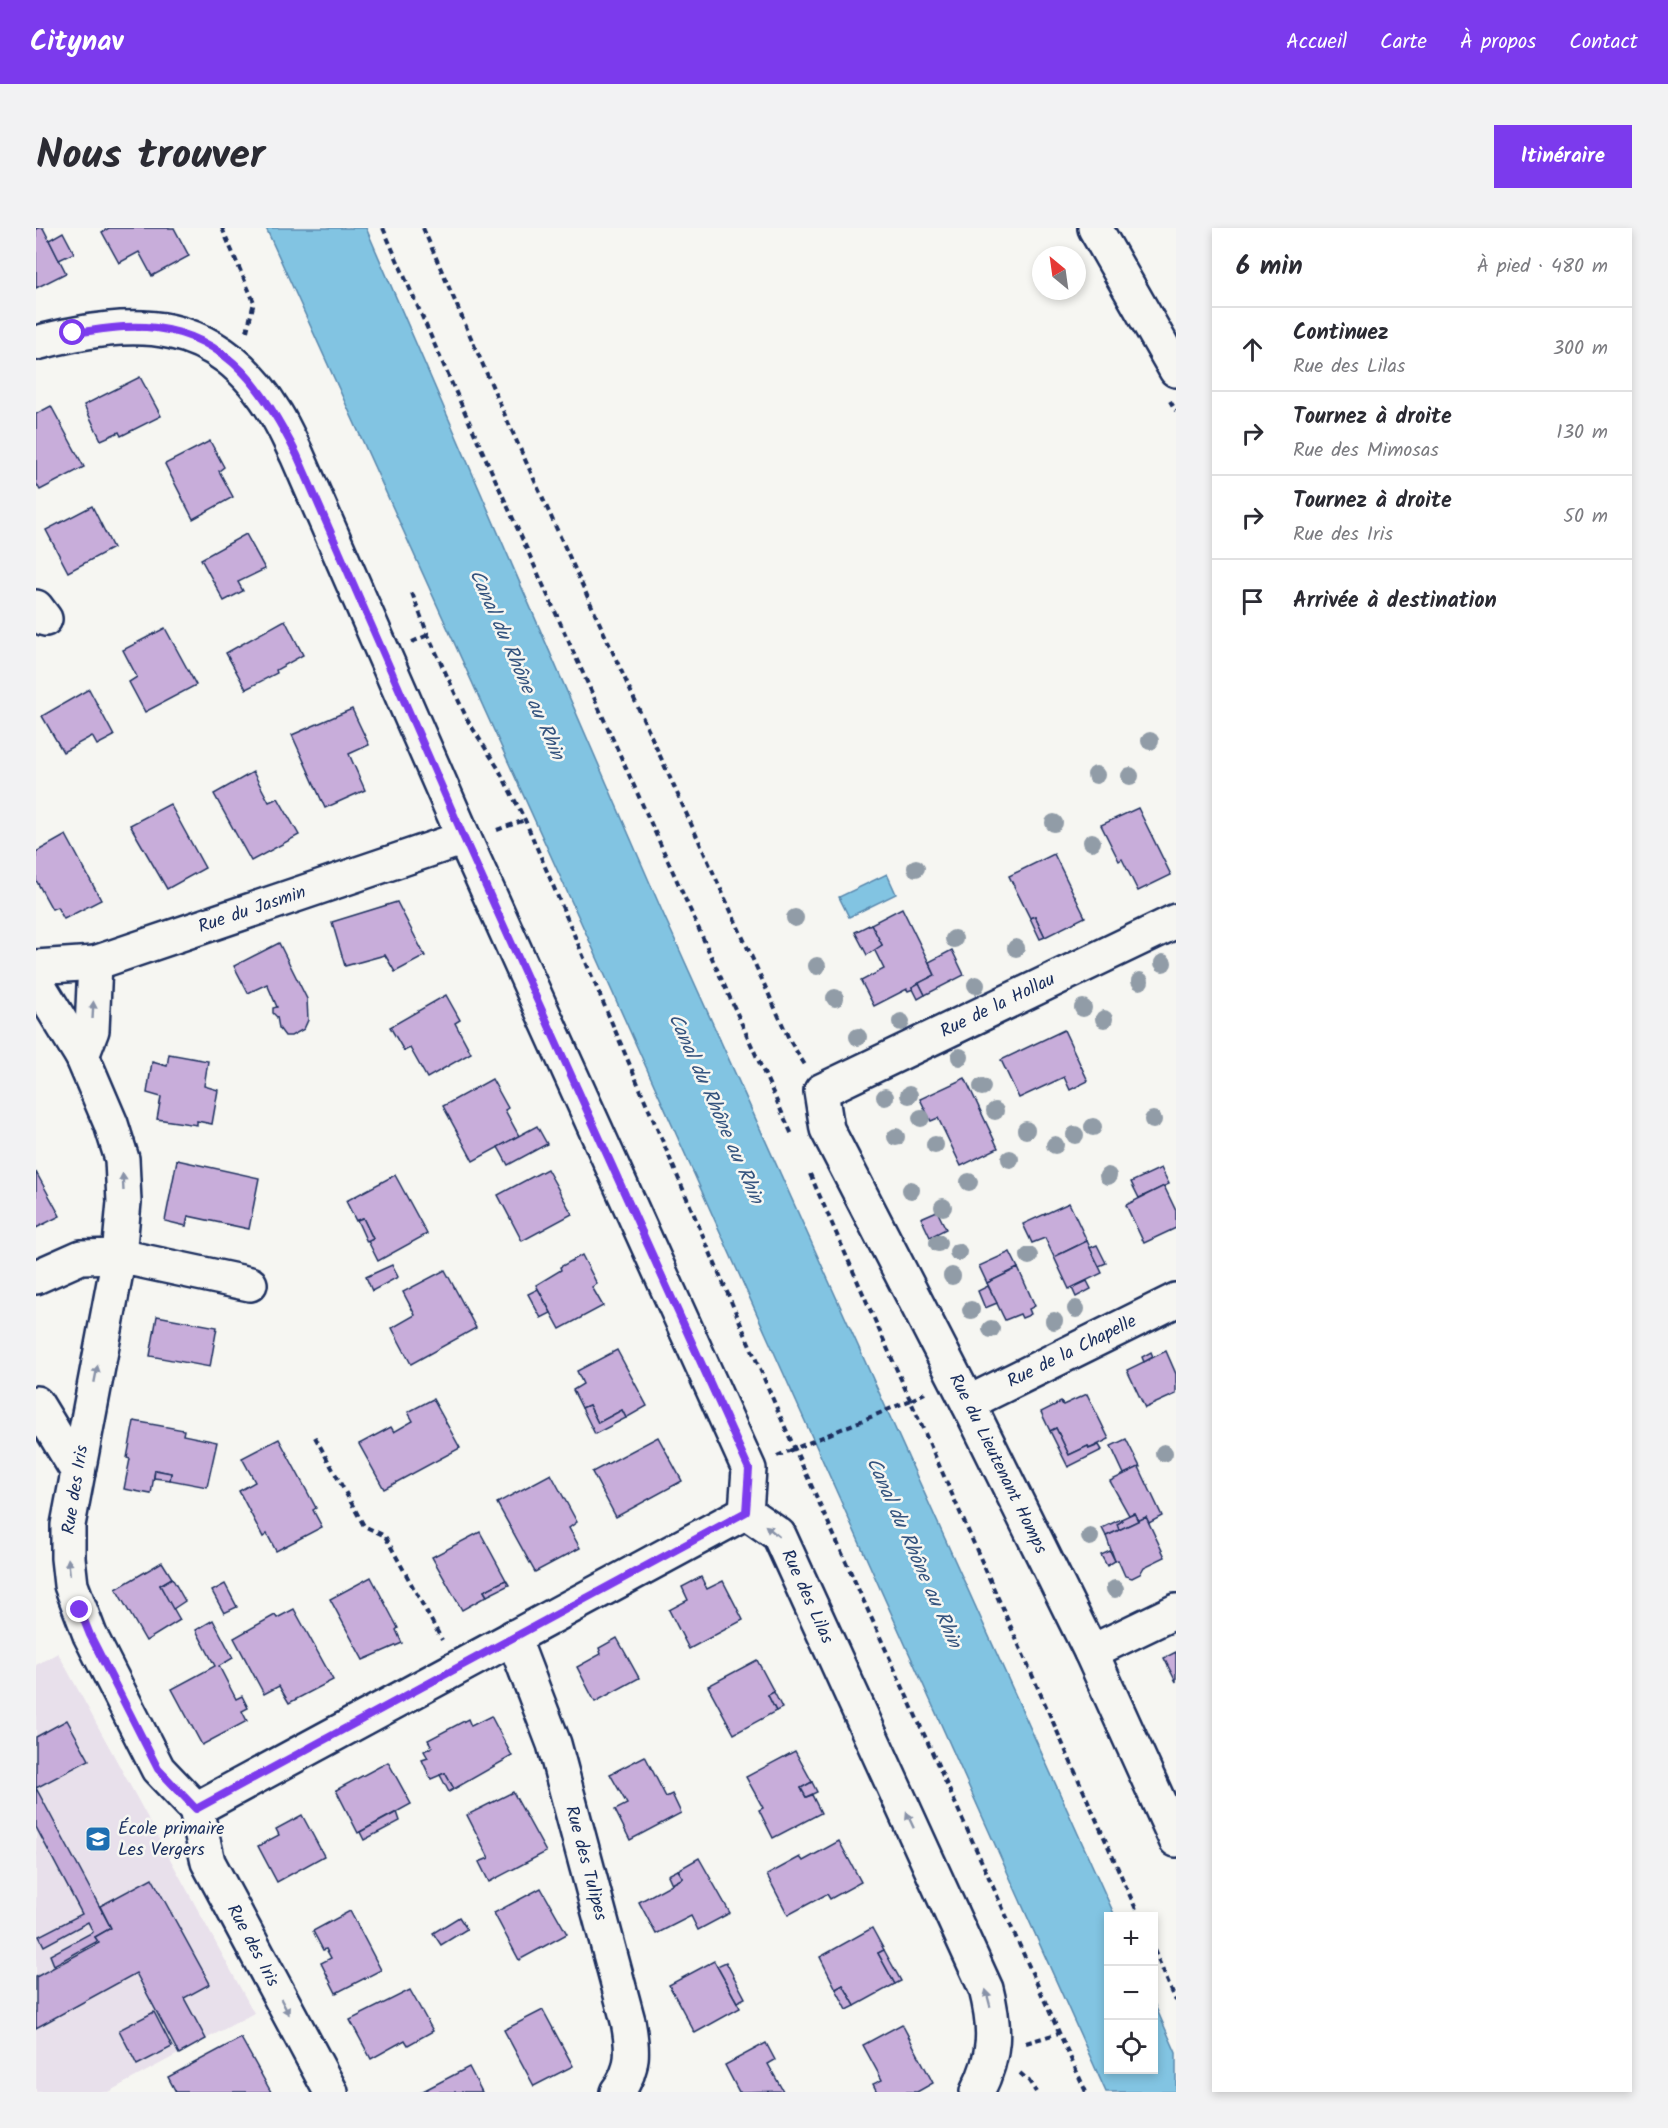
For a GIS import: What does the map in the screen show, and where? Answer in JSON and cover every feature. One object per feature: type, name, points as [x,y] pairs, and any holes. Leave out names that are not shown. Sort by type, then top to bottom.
[{"type":"street","points":[[1095,228],[1176,370]]},
{"type":"street","points":[[36,343],[73,333],[119,327],[155,327],[186,334],[215,349],[240,368],[276,413],[297,455],[464,838],[749,1469],[746,1512],[196,1809]]},
{"type":"street","name":"Rue du Jasmin","points":[[36,967],[95,963],[464,838]]},
{"type":"street","name":"Rue de la Hollau","points":[[821,1091],[1176,921]]},
{"type":"street","points":[[82,1056],[92,1030],[95,963]]},
{"type":"street","name":"Rue des Iris","points":[[36,981],[82,1056],[111,1124],[122,1159],[124,1202],[119,1256],[68,1525],[71,1585],[90,1635],[158,1769],[196,1809],[208,1862],[331,2092]]},
{"type":"street","name":"Rue du Lieutenant Homps","points":[[821,1091],[827,1129],[968,1403],[1091,1652],[1176,1840]]},
{"type":"street","points":[[36,1277],[81,1257],[119,1256],[250,1284]]},
{"type":"street","name":"Rue de la Chapelle","points":[[968,1403],[1176,1300]]},
{"type":"street","points":[[36,1403],[78,1472]]},
{"type":"street","name":"Rue des Lilas","points":[[746,1512],[779,1535],[976,1965],[991,2009],[993,2041],[991,2056],[977,2092]]},
{"type":"street","points":[[1091,1652],[1176,1611]]},
{"type":"street","name":"Rue des Tulipes","points":[[513,1637],[554,1744],[628,2021],[633,2047],[631,2067],[618,2092]]},
{"type":"path","points":[[222,228],[254,302],[240,368]]},
{"type":"path","points":[[384,228],[448,375],[795,1140]]},
{"type":"path","points":[[423,228],[507,420],[790,1041],[821,1091]]},
{"type":"path","points":[[412,593],[428,635],[468,721],[498,768],[525,820],[784,1425],[1086,2092]]},
{"type":"path","points":[[406,644],[428,635]]},
{"type":"path","points":[[499,829],[525,820]]},
{"type":"path","points":[[809,1172],[1137,1912]]},
{"type":"path","points":[[789,1451],[911,1400]]},
{"type":"path","points":[[315,1437],[364,1526],[384,1536],[457,1667]]},
{"type":"path","points":[[1158,1959],[1176,2001]]},
{"type":"path","points":[[1029,2044],[1059,2033]]},
{"type":"shaded area","name":"École primaire Les Vergers","points":[[58,1653],[254,2013],[108,2092],[36,2092],[36,1665]]},
{"type":"water","name":"Canal du Rhône au Rhin","points":[[266,228],[366,228],[662,911],[1113,1912],[1104,1912],[1104,2074],[1158,2074],[1158,2012],[1176,2053],[1176,2092],[1106,2092],[594,951]]},
{"type":"water","points":[[887,874],[896,894],[849,917],[839,897]]},
{"type":"building","points":[[36,228],[43,228],[66,273],[36,288]]},
{"type":"building","points":[[109,228],[174,228],[189,256],[152,276],[139,252],[119,263],[102,232]]},
{"type":"building","points":[[63,232],[74,253],[59,260],[49,240]]},
{"type":"building","points":[[140,377],[161,416],[121,436],[119,432],[101,440],[84,405]]},
{"type":"building","points":[[51,406],[84,467],[40,490],[36,483],[36,414]]},
{"type":"building","points":[[210,441],[224,467],[219,471],[233,497],[193,519],[165,464]]},
{"type":"building","points":[[92,506],[113,548],[68,572],[46,530]]},
{"type":"building","points":[[246,534],[265,569],[238,582],[243,591],[224,601],[201,559]]},
{"type":"building","points":[[285,620],[303,655],[276,670],[277,673],[246,689],[226,653]]},
{"type":"building","points":[[165,628],[196,685],[145,712],[129,682],[137,677],[123,650]]},
{"type":"building","points":[[89,689],[114,736],[97,745],[92,736],[63,752],[42,716]]},
{"type":"building","points":[[352,709],[369,745],[349,754],[365,790],[325,808],[292,735]]},
{"type":"building","points":[[253,772],[269,802],[278,798],[299,835],[251,861],[214,794]]},
{"type":"building","points":[[170,804],[205,868],[167,889],[130,825]]},
{"type":"building","points":[[1138,808],[1171,875],[1138,891],[1122,859],[1119,861],[1101,825]]},
{"type":"building","points":[[66,835],[101,900],[64,919],[57,907],[52,909],[36,880],[36,852]]},
{"type":"building","points":[[1054,854],[1085,917],[1045,937],[1035,916],[1030,918],[1009,876]]},
{"type":"building","points":[[397,902],[425,956],[395,972],[385,955],[345,966],[332,922]]},
{"type":"building","points":[[902,908],[935,975],[912,987],[913,989],[908,991],[907,989],[874,1006],[861,981],[884,969],[874,949],[882,945],[871,924]]},
{"type":"building","points":[[1035,916],[1045,937],[1040,939],[1030,918]]},
{"type":"building","points":[[871,924],[882,945],[867,955],[855,932]]},
{"type":"building","points":[[279,943],[307,999],[308,1020],[304,1029],[291,1036],[285,1036],[279,1028],[277,1017],[273,1013],[273,1008],[277,1007],[267,984],[248,993],[234,966]]},
{"type":"building","points":[[952,950],[964,975],[925,995],[919,983],[935,975],[929,962]]},
{"type":"building","points":[[919,983],[925,995],[918,999],[912,987]]},
{"type":"building","points":[[446,995],[460,1020],[455,1023],[471,1053],[427,1078],[410,1048],[404,1051],[390,1027]]},
{"type":"building","points":[[1064,1030],[1088,1081],[1070,1090],[1064,1077],[1019,1098],[1001,1060]]},
{"type":"building","points":[[169,1054],[208,1061],[204,1086],[218,1090],[212,1124],[197,1121],[197,1125],[157,1119],[161,1097],[147,1093],[152,1062],[167,1066]]},
{"type":"building","points":[[965,1078],[998,1148],[961,1166],[938,1118],[931,1121],[920,1099]]},
{"type":"building","points":[[492,1079],[508,1108],[505,1110],[519,1136],[473,1161],[443,1106]]},
{"type":"building","points":[[537,1126],[547,1144],[508,1165],[498,1147]]},
{"type":"building","points":[[177,1160],[259,1178],[249,1229],[188,1216],[186,1226],[165,1221]]},
{"type":"building","points":[[1161,1168],[1169,1184],[1139,1198],[1131,1182]]},
{"type":"building","points":[[547,1169],[572,1214],[522,1241],[498,1195]]},
{"type":"building","points":[[36,1172],[60,1216],[36,1228]]},
{"type":"building","points":[[395,1175],[427,1234],[378,1261],[368,1241],[373,1239],[363,1218],[356,1221],[346,1201]]},
{"type":"building","points":[[1164,1186],[1176,1211],[1176,1228],[1144,1243],[1126,1205]]},
{"type":"building","points":[[1069,1203],[1087,1241],[1054,1257],[1045,1238],[1032,1243],[1023,1224]]},
{"type":"building","points":[[937,1211],[946,1229],[930,1237],[921,1218]]},
{"type":"building","points":[[363,1218],[373,1239],[367,1242],[357,1220]]},
{"type":"building","points":[[1087,1241],[1102,1273],[1069,1289],[1054,1257]]},
{"type":"building","points":[[1097,1245],[1106,1263],[1099,1266],[1090,1248]]},
{"type":"building","points":[[1010,1252],[1018,1268],[987,1283],[979,1266]]},
{"type":"building","points":[[582,1255],[597,1284],[592,1287],[603,1306],[560,1329],[536,1285],[561,1270],[560,1267]]},
{"type":"building","points":[[392,1265],[398,1277],[372,1291],[366,1277]]},
{"type":"building","points":[[1018,1268],[1035,1306],[1029,1309],[1031,1314],[1027,1316],[1022,1318],[1020,1314],[1005,1320],[987,1283]]},
{"type":"building","points":[[445,1270],[476,1328],[411,1364],[392,1328],[415,1315],[403,1292]]},
{"type":"building","points":[[1087,1281],[1091,1289],[1076,1297],[1072,1288]]},
{"type":"building","points":[[988,1286],[997,1303],[985,1308],[978,1291]]},
{"type":"building","points":[[538,1289],[551,1313],[541,1318],[528,1294]]},
{"type":"building","points":[[157,1316],[217,1327],[210,1367],[150,1356]]},
{"type":"building","points":[[617,1350],[647,1406],[626,1418],[622,1410],[598,1423],[589,1405],[582,1408],[573,1390],[583,1384],[577,1371]]},
{"type":"building","points":[[1166,1351],[1176,1374],[1176,1394],[1145,1408],[1127,1370]]},
{"type":"building","points":[[1151,1352],[1153,1357],[1144,1362],[1142,1357]]},
{"type":"building","points":[[1087,1394],[1109,1439],[1089,1449],[1088,1446],[1069,1455],[1056,1428],[1050,1431],[1041,1412],[1061,1402],[1063,1405]]},
{"type":"building","points":[[433,1399],[460,1448],[384,1489],[359,1444],[391,1427],[394,1432],[413,1421],[408,1412]]},
{"type":"building","points":[[589,1405],[598,1423],[622,1410],[626,1418],[595,1434],[582,1408]]},
{"type":"building","points":[[134,1421],[184,1430],[183,1435],[217,1442],[207,1487],[170,1480],[171,1473],[155,1470],[151,1494],[124,1489]]},
{"type":"building","points":[[1056,1428],[1069,1455],[1088,1446],[1089,1449],[1099,1445],[1102,1450],[1068,1467],[1050,1431]]},
{"type":"building","points":[[658,1437],[682,1481],[616,1517],[592,1472]]},
{"type":"building","points":[[279,1439],[316,1508],[313,1510],[322,1527],[276,1551],[267,1534],[263,1537],[239,1491],[255,1482],[242,1458]]},
{"type":"building","points":[[1126,1439],[1140,1467],[1124,1474],[1111,1446]]},
{"type":"building","points":[[1139,1467],[1162,1516],[1149,1523],[1146,1517],[1138,1521],[1134,1513],[1129,1515],[1110,1481]]},
{"type":"building","points":[[155,1470],[171,1473],[170,1480],[154,1478]]},
{"type":"building","points":[[551,1474],[577,1522],[569,1528],[580,1548],[535,1572],[497,1503]]},
{"type":"building","points":[[1134,1513],[1138,1521],[1119,1530],[1117,1524],[1122,1521],[1121,1519]]},
{"type":"building","points":[[1146,1517],[1165,1557],[1144,1567],[1140,1574],[1132,1578],[1125,1576],[1118,1560],[1115,1561],[1106,1536]]},
{"type":"building","points":[[1121,1519],[1122,1521],[1117,1524],[1119,1530],[1106,1536],[1102,1528]]},
{"type":"building","points":[[480,1532],[506,1580],[484,1591],[487,1596],[462,1610],[432,1557]]},
{"type":"building","points":[[1110,1551],[1115,1561],[1107,1566],[1101,1555]]},
{"type":"building","points":[[162,1562],[172,1578],[160,1585],[180,1620],[146,1641],[116,1589]]},
{"type":"building","points":[[371,1577],[398,1628],[396,1630],[402,1643],[363,1660],[330,1599]]},
{"type":"building","points":[[701,1577],[707,1589],[723,1581],[743,1620],[689,1649],[669,1610],[688,1600],[682,1587]]},
{"type":"building","points":[[172,1578],[185,1601],[173,1609],[160,1585]]},
{"type":"building","points":[[506,1580],[509,1585],[487,1596],[484,1591]]},
{"type":"building","points":[[225,1584],[237,1607],[224,1613],[212,1591]]},
{"type":"building","points":[[294,1609],[333,1680],[289,1703],[279,1686],[264,1694],[234,1638],[275,1615],[277,1618]]},
{"type":"building","points":[[213,1620],[233,1658],[219,1666],[236,1699],[242,1696],[248,1708],[242,1711],[247,1721],[202,1745],[172,1689],[215,1666],[196,1630]]},
{"type":"building","points":[[617,1638],[639,1678],[595,1702],[577,1667],[601,1654],[599,1648]]},
{"type":"building","points":[[1176,1652],[1176,1682],[1164,1658]]},
{"type":"building","points":[[757,1660],[774,1692],[768,1695],[776,1711],[734,1734],[708,1686]]},
{"type":"building","points":[[774,1692],[782,1708],[776,1711],[768,1695]]},
{"type":"building","points":[[491,1716],[512,1756],[454,1789],[445,1773],[431,1779],[422,1760],[428,1758],[424,1751],[432,1747],[428,1740],[468,1719],[471,1726]]},
{"type":"building","points":[[67,1720],[89,1760],[36,1788],[36,1737]]},
{"type":"building","points":[[795,1751],[812,1782],[801,1788],[806,1797],[812,1795],[821,1813],[773,1838],[759,1810],[763,1808],[746,1777]]},
{"type":"building","points":[[645,1756],[666,1797],[672,1794],[681,1813],[630,1840],[615,1810],[627,1804],[610,1774]]},
{"type":"building","points":[[388,1762],[411,1804],[358,1833],[336,1790]]},
{"type":"building","points":[[445,1773],[454,1789],[449,1792],[440,1775]]},
{"type":"building","points":[[812,1782],[817,1792],[806,1797],[801,1788]]},
{"type":"building","points":[[36,1788],[111,1928],[95,1937],[98,1941],[54,1965],[50,1955],[93,1932],[88,1922],[44,1946],[39,1936],[82,1914],[36,1827]]},
{"type":"building","points":[[513,1792],[546,1852],[489,1882],[479,1862],[489,1858],[467,1815]]},
{"type":"building","points":[[397,1812],[400,1821],[364,1840],[360,1832]]},
{"type":"building","points":[[302,1815],[324,1856],[277,1882],[258,1846],[279,1835],[276,1829]]},
{"type":"building","points":[[839,1841],[861,1882],[830,1899],[827,1894],[788,1915],[767,1875],[800,1857],[803,1861]]},
{"type":"building","points":[[699,1858],[730,1913],[698,1930],[691,1916],[656,1934],[639,1902],[683,1878],[678,1870]]},
{"type":"building","points":[[678,1870],[683,1878],[672,1884],[668,1875]]},
{"type":"building","points":[[152,1878],[210,1984],[184,1998],[206,2039],[179,2054],[136,1973],[36,2028],[36,1977],[99,1943],[95,1937],[111,1928],[100,1906]]},
{"type":"building","points":[[541,1888],[567,1934],[519,1960],[494,1913]]},
{"type":"building","points":[[350,1911],[381,1970],[336,1993],[321,1963],[331,1958],[326,1949],[323,1950],[313,1931]]},
{"type":"building","points":[[459,1917],[467,1929],[441,1945],[433,1933]]},
{"type":"building","points":[[872,1928],[884,1950],[878,1953],[895,1984],[855,2006],[843,1985],[836,1989],[820,1957]]},
{"type":"building","points":[[884,1950],[901,1981],[895,1984],[878,1953]]},
{"type":"building","points":[[714,1961],[740,2008],[695,2033],[669,1985]]},
{"type":"building","points":[[726,1962],[745,1998],[737,2002],[717,1966]]},
{"type":"building","points":[[843,1985],[855,2006],[847,2010],[836,1989]]},
{"type":"building","points":[[410,1990],[433,2031],[408,2045],[405,2040],[371,2059],[350,2020]]},
{"type":"building","points":[[543,2010],[573,2066],[534,2086],[504,2030]]},
{"type":"building","points":[[154,2012],[172,2047],[137,2065],[119,2030]]},
{"type":"building","points":[[902,2024],[933,2083],[917,2092],[877,2092],[873,2084],[882,2080],[863,2045]]},
{"type":"building","points":[[241,2038],[271,2092],[176,2092],[168,2077]]},
{"type":"building","points":[[766,2043],[775,2060],[768,2064],[783,2091],[739,2092],[725,2065]]},
{"type":"building","points":[[469,2067],[482,2092],[421,2092]]},
{"type":"place","name":"École primaire Les Vergers","points":[[98,1839]]},
{"type":"route","points":[[73,333],[119,327],[155,327],[186,334],[215,349],[240,368],[276,413],[297,455],[464,838],[749,1469],[746,1512],[196,1809],[158,1769],[90,1635],[80,1610]]}]
